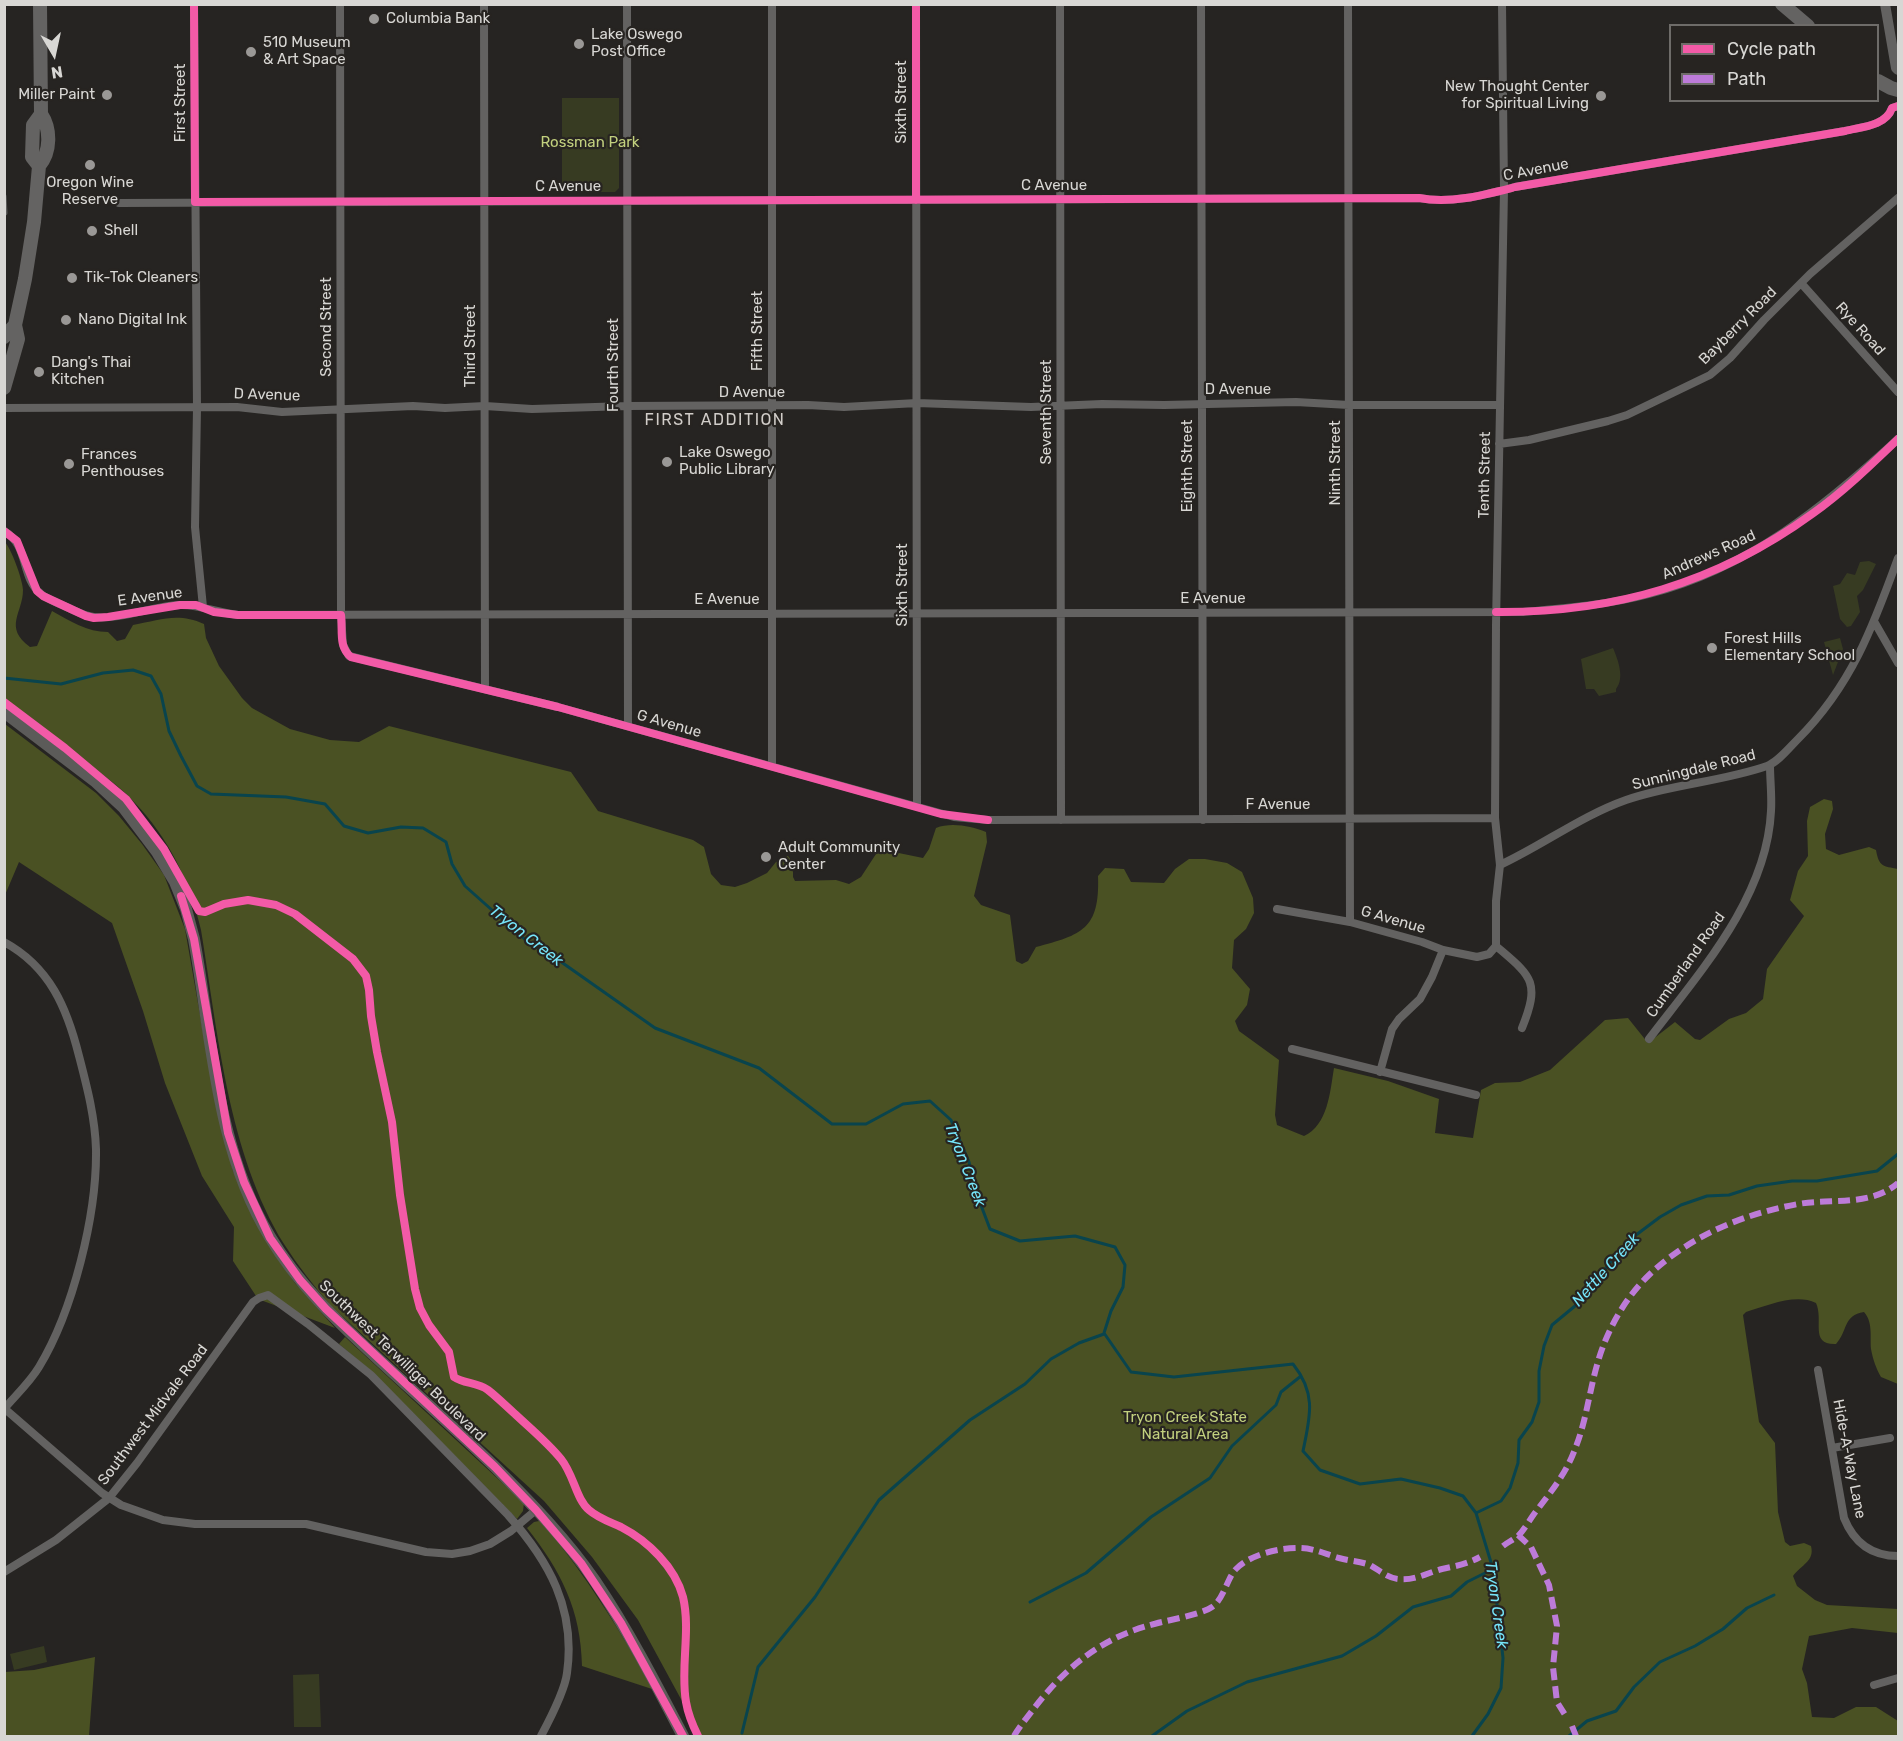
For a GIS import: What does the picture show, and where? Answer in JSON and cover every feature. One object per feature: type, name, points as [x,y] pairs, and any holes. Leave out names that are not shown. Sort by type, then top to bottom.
[{"type":"main road","points":[[4,388],[18,339],[15,325],[29,257],[39,166],[47,158],[48,125],[40,114],[40,4]]},
{"type":"main road","points":[[1782,4],[1806,24]]},
{"type":"main road","points":[[1879,82],[1899,90]]},
{"type":"main road","points":[[4,337],[15,325]]},
{"type":"main road","name":"Southwest Terwilliger Boulevard","points":[[4,712],[118,801],[157,852],[175,882],[188,915],[194,939],[228,1133],[244,1182],[270,1238],[300,1280],[326,1309],[495,1467],[536,1510],[596,1583],[621,1623],[683,1737]]},
{"type":"street","name":"First Street","points":[[194,4],[197,408],[195,527],[203,607]]},
{"type":"street","name":"Second Street","points":[[340,4],[341,615],[344,650]]},
{"type":"street","name":"Third Street","points":[[484,4],[485,688]]},
{"type":"street","name":"Fourth Street","points":[[627,4],[628,726]]},
{"type":"street","name":"Fifth Street","points":[[771,4],[772,766]]},
{"type":"street","name":"Sixth Street","points":[[916,4],[917,806]]},
{"type":"street","name":"Seventh Street","points":[[1059,4],[1061,820]]},
{"type":"street","name":"Eighth Street","points":[[1201,4],[1203,820]]},
{"type":"street","name":"Ninth Street","points":[[1348,4],[1350,922]]},
{"type":"street","name":"Tenth Street","points":[[1496,946],[1496,901],[1500,865],[1496,818],[1504,190],[1502,4]]},
{"type":"street","points":[[1885,4],[1896,68],[1899,70]]},
{"type":"street","name":"C Avenue","points":[[119,203],[1419,198],[1446,200],[1845,131],[1881,121],[1887,118],[1892,108],[1899,106]]},
{"type":"street","name":"Bayberry Road","points":[[1499,444],[1529,440],[1608,421],[1627,415],[1701,381],[1730,357],[1801,283],[1899,198]]},
{"type":"street","name":"Rye Road","points":[[1801,283],[1899,392]]},
{"type":"street","name":"D Avenue","points":[[4,408],[237,407],[282,412],[341,408],[485,406],[532,409],[808,405],[844,408],[917,403],[965,406],[1296,402],[1349,405],[1500,405]]},
{"type":"street","name":"Andrews Road","points":[[1497,612],[1523,612],[1613,602],[1677,586],[1705,575],[1763,547],[1805,519],[1899,439]]},
{"type":"street","name":"E Avenue","points":[[4,531],[17,542],[37,591],[86,616],[108,617],[180,605],[203,607],[214,612],[238,615],[1497,612]]},
{"type":"street","name":"Sunningdale Road","points":[[1500,865],[1588,816],[1622,802],[1663,789],[1730,776],[1770,765],[1814,723],[1851,671],[1875,623],[1899,558]]},
{"type":"street","points":[[1875,623],[1899,663]]},
{"type":"street","name":"G Avenue","points":[[344,650],[351,657],[485,688],[628,726],[941,814],[966,819],[1061,820]]},
{"type":"street","name":"Cumberland Road","points":[[1649,1039],[1722,943],[1754,882],[1769,830],[1770,765]]},
{"type":"street","name":"F Avenue","points":[[1061,820],[1496,818]]},
{"type":"street","name":"G Avenue","points":[[1277,909],[1350,922],[1443,950],[1482,957],[1489,954],[1496,946]]},
{"type":"street","points":[[4,942],[18,949],[45,976],[69,1019],[90,1096],[96,1149],[93,1196],[82,1255],[68,1303],[55,1337],[37,1370],[5,1409],[81,1477],[109,1498],[142,1514],[173,1522],[207,1525],[306,1524],[444,1554],[461,1553],[479,1548],[501,1538],[536,1510]]},
{"type":"street","points":[[1496,946],[1524,972],[1529,980],[1532,1003],[1522,1028]]},
{"type":"street","points":[[1380,1072],[1392,1029],[1420,999],[1443,950]]},
{"type":"street","points":[[1292,1049],[1476,1095]]},
{"type":"street","name":"Southwest Midvale Road","points":[[4,1572],[56,1540],[109,1498],[137,1463],[253,1302],[264,1296],[272,1297],[371,1375],[483,1487],[518,1526]]},
{"type":"street","name":"Hide-A-Way Lane","points":[[1818,1370],[1844,1518],[1851,1534],[1870,1551],[1899,1556]]},
{"type":"street","points":[[1832,1448],[1890,1438]]},
{"type":"street","points":[[518,1526],[546,1564],[559,1590],[569,1639],[567,1675],[541,1737]]},
{"type":"street","points":[[1874,1685],[1899,1678]]},
{"type":"green space","name":"Rossman Park","points":[[562,98],[619,98],[619,188],[615,192],[566,192],[562,188]]},
{"type":"green space","name":"Tryon Creek State Natural Area","points":[[4,541],[19,572],[23,590],[16,626],[22,640],[30,647],[37,646],[52,611],[86,628],[108,632],[117,641],[125,639],[133,625],[169,618],[195,620],[204,624],[206,638],[219,666],[242,698],[252,708],[290,729],[330,740],[359,742],[389,726],[571,772],[598,811],[693,840],[704,847],[711,874],[721,885],[735,887],[747,883],[767,873],[776,862],[788,856],[793,863],[795,881],[836,880],[849,884],[861,877],[876,854],[889,851],[923,858],[929,849],[936,828],[954,825],[974,828],[986,832],[987,842],[974,896],[981,905],[1010,915],[1016,961],[1022,964],[1028,961],[1036,947],[1065,938],[1085,927],[1096,908],[1098,876],[1105,868],[1124,869],[1131,882],[1164,883],[1175,869],[1189,859],[1227,863],[1242,872],[1253,898],[1254,913],[1246,929],[1234,940],[1232,968],[1250,989],[1247,1005],[1235,1021],[1239,1031],[1279,1060],[1275,1115],[1277,1125],[1304,1136],[1312,1131],[1323,1116],[1334,1068],[1388,1081],[1439,1099],[1435,1133],[1473,1138],[1481,1090],[1495,1083],[1520,1082],[1550,1070],[1605,1020],[1628,1018],[1648,1043],[1675,1022],[1695,1039],[1700,1040],[1729,1019],[1746,1013],[1763,999],[1767,969],[1804,916],[1790,900],[1798,871],[1808,856],[1807,821],[1810,807],[1824,799],[1832,801],[1833,809],[1825,834],[1826,849],[1839,855],[1869,847],[1876,850],[1880,863],[1898,869],[1898,1384],[1881,1377],[1871,1349],[1870,1325],[1864,1312],[1852,1316],[1836,1344],[1823,1341],[1819,1331],[1816,1303],[1808,1300],[1781,1302],[1746,1312],[1743,1315],[1759,1422],[1775,1443],[1778,1512],[1785,1542],[1790,1546],[1804,1543],[1811,1546],[1812,1551],[1809,1559],[1793,1576],[1797,1586],[1815,1600],[1827,1605],[1898,1609],[1898,1633],[1852,1628],[1809,1636],[1802,1669],[1807,1683],[1812,1717],[1834,1718],[1856,1707],[1876,1707],[1898,1721],[1898,1736],[701,1736],[638,1620],[592,1557],[544,1501],[331,1306],[284,1244],[265,1209],[238,1132],[220,1051],[201,930],[191,895],[168,846],[158,830],[129,796],[5,699]]},
{"type":"green space","points":[[1869,561],[1876,564],[1863,590],[1857,596],[1860,612],[1851,626],[1847,627],[1840,619],[1833,586],[1840,584],[1847,573],[1855,575],[1860,562]]},
{"type":"green space","points":[[1840,638],[1843,649],[1833,675],[1824,642]]},
{"type":"green space","points":[[1613,648],[1620,669],[1619,685],[1616,692],[1599,696],[1594,689],[1586,689],[1581,659]]},
{"type":"green space","points":[[5,724],[96,793],[119,816],[164,875],[185,929],[216,1106],[233,1171],[277,1258],[295,1283],[335,1328],[258,1299],[233,1261],[234,1227],[202,1176],[165,1083],[112,923],[19,862],[5,895]]},
{"type":"green space","points":[[345,1337],[524,1503],[523,1511],[517,1519],[370,1370],[339,1344]]},
{"type":"green space","points":[[539,1521],[543,1523],[602,1603],[652,1689],[582,1666],[578,1627],[567,1592],[550,1560],[527,1528]]},
{"type":"green space","points":[[44,1646],[47,1662],[14,1670],[10,1654]]},
{"type":"green space","points":[[95,1657],[89,1736],[5,1736],[5,1672],[34,1670]]},
{"type":"green space","points":[[319,1674],[321,1727],[294,1727],[293,1675]]},
{"type":"waterway","name":"Tryon Creek","points":[[4,678],[61,684],[103,673],[133,670],[151,676],[161,694],[169,731],[181,756],[197,786],[211,794],[286,797],[325,804],[344,826],[368,833],[401,827],[423,828],[446,842],[452,864],[465,886],[529,943],[557,959],[655,1028],[759,1068],[832,1124],[866,1124],[903,1104],[930,1101],[951,1120],[969,1162],[976,1192],[990,1229],[1020,1241],[1075,1236],[1115,1247],[1125,1265],[1123,1287],[1111,1311],[1104,1333],[1131,1372],[1174,1377],[1293,1364],[1301,1375],[1309,1396],[1308,1427],[1303,1451],[1320,1470],[1360,1484],[1401,1479],[1463,1496],[1476,1513],[1493,1569],[1503,1658],[1501,1688],[1488,1714],[1472,1736]]},
{"type":"waterway","name":"Nettle Creek","points":[[1476,1513],[1501,1501],[1510,1488],[1518,1463],[1519,1440],[1532,1422],[1539,1402],[1539,1371],[1544,1346],[1552,1325],[1575,1306],[1628,1241],[1660,1217],[1681,1205],[1707,1196],[1729,1195],[1757,1186],[1792,1181],[1817,1181],[1877,1171],[1898,1154]]},
{"type":"waterway","points":[[742,1733],[758,1667],[815,1597],[879,1500],[970,1420],[1025,1384],[1051,1359],[1079,1343],[1104,1334]]},
{"type":"waterway","points":[[1030,1602],[1086,1573],[1151,1517],[1210,1478],[1232,1446],[1276,1405],[1281,1392],[1301,1376]]},
{"type":"waterway","points":[[1152,1736],[1187,1711],[1247,1682],[1342,1656],[1376,1636],[1413,1607],[1451,1596],[1467,1582],[1493,1569]]},
{"type":"waterway","points":[[1569,1736],[1587,1721],[1616,1711],[1634,1687],[1660,1662],[1695,1646],[1723,1629],[1747,1608],[1774,1595]]},
{"type":"railway","points":[[4,196],[5,213]]},
{"type":"marked path","points":[[1503,1546],[1518,1536],[1567,1467],[1582,1428],[1605,1340],[1624,1305],[1649,1275],[1682,1249],[1737,1221],[1798,1204],[1863,1199],[1887,1191],[1898,1183]]},
{"type":"marked path","points":[[1518,1535],[1531,1547],[1549,1585],[1557,1626],[1553,1667],[1557,1702],[1567,1718]]},
{"type":"marked path","points":[[1014,1736],[1044,1696],[1082,1659],[1097,1648],[1129,1632],[1207,1610],[1220,1599],[1236,1569],[1249,1559],[1283,1549],[1310,1549],[1370,1565],[1390,1577],[1404,1579],[1415,1578],[1480,1557]]},
{"type":"marked path","points":[[1572,1726],[1576,1736]]},
{"type":"cycle path","points":[[194,4],[195,202],[1419,198],[1443,200],[1479,196],[1515,187],[1845,131],[1879,122],[1889,114],[1892,108],[1898,106]]},
{"type":"cycle path","points":[[916,4],[916,200]]},
{"type":"cycle path","points":[[1496,612],[1540,611],[1623,600],[1701,576],[1739,559],[1812,514],[1846,487],[1898,439]]},
{"type":"cycle path","points":[[4,531],[17,541],[37,591],[86,616],[108,617],[180,605],[196,605],[214,612],[238,615],[341,615],[344,648],[351,657],[558,707],[941,814],[988,820]]},
{"type":"cycle path","points":[[4,702],[65,748],[126,799],[164,849],[199,911],[205,912],[224,904],[248,900],[276,905],[295,914],[353,959],[366,976],[377,1052],[392,1122],[400,1195],[420,1308],[429,1325],[449,1352],[454,1377],[484,1387],[545,1441],[565,1465],[581,1500],[589,1510],[641,1540],[659,1556],[674,1575],[683,1597],[685,1610],[684,1689],[691,1720],[698,1736]]},
{"type":"cycle path","points":[[181,896],[194,939],[228,1133],[244,1182],[270,1238],[300,1280],[326,1309],[495,1467],[536,1510],[581,1563],[621,1623],[683,1736]]},
{"type":"place","name":"Columbia Bank","points":[[374,19]]},
{"type":"place","name":"Lake Oswego Post Office","points":[[579,44]]},
{"type":"place","name":"510 Museum & Art Space","points":[[251,52]]},
{"type":"place","name":"Miller Paint","points":[[107,95]]},
{"type":"place","name":"New Thought Center for Spiritual Living","points":[[1601,96]]},
{"type":"place","name":"Oregon Wine Reserve","points":[[90,165]]},
{"type":"place","name":"Shell","points":[[92,231]]},
{"type":"place","name":"Tik-Tok Cleaners","points":[[72,278]]},
{"type":"place","name":"Nano Digital Ink","points":[[66,320]]},
{"type":"place","name":"Dang's Thai Kitchen","points":[[39,372]]},
{"type":"place","name":"Lake Oswego Public Library","points":[[667,462]]},
{"type":"place","name":"Frances Penthouses","points":[[69,464]]},
{"type":"place","name":"Forest Hills Elementary School","points":[[1712,648]]},
{"type":"place","name":"Adult Community Center","points":[[766,857]]},
{"type":"district","name":"FIRST ADDITION","points":[[715,420]]}]
